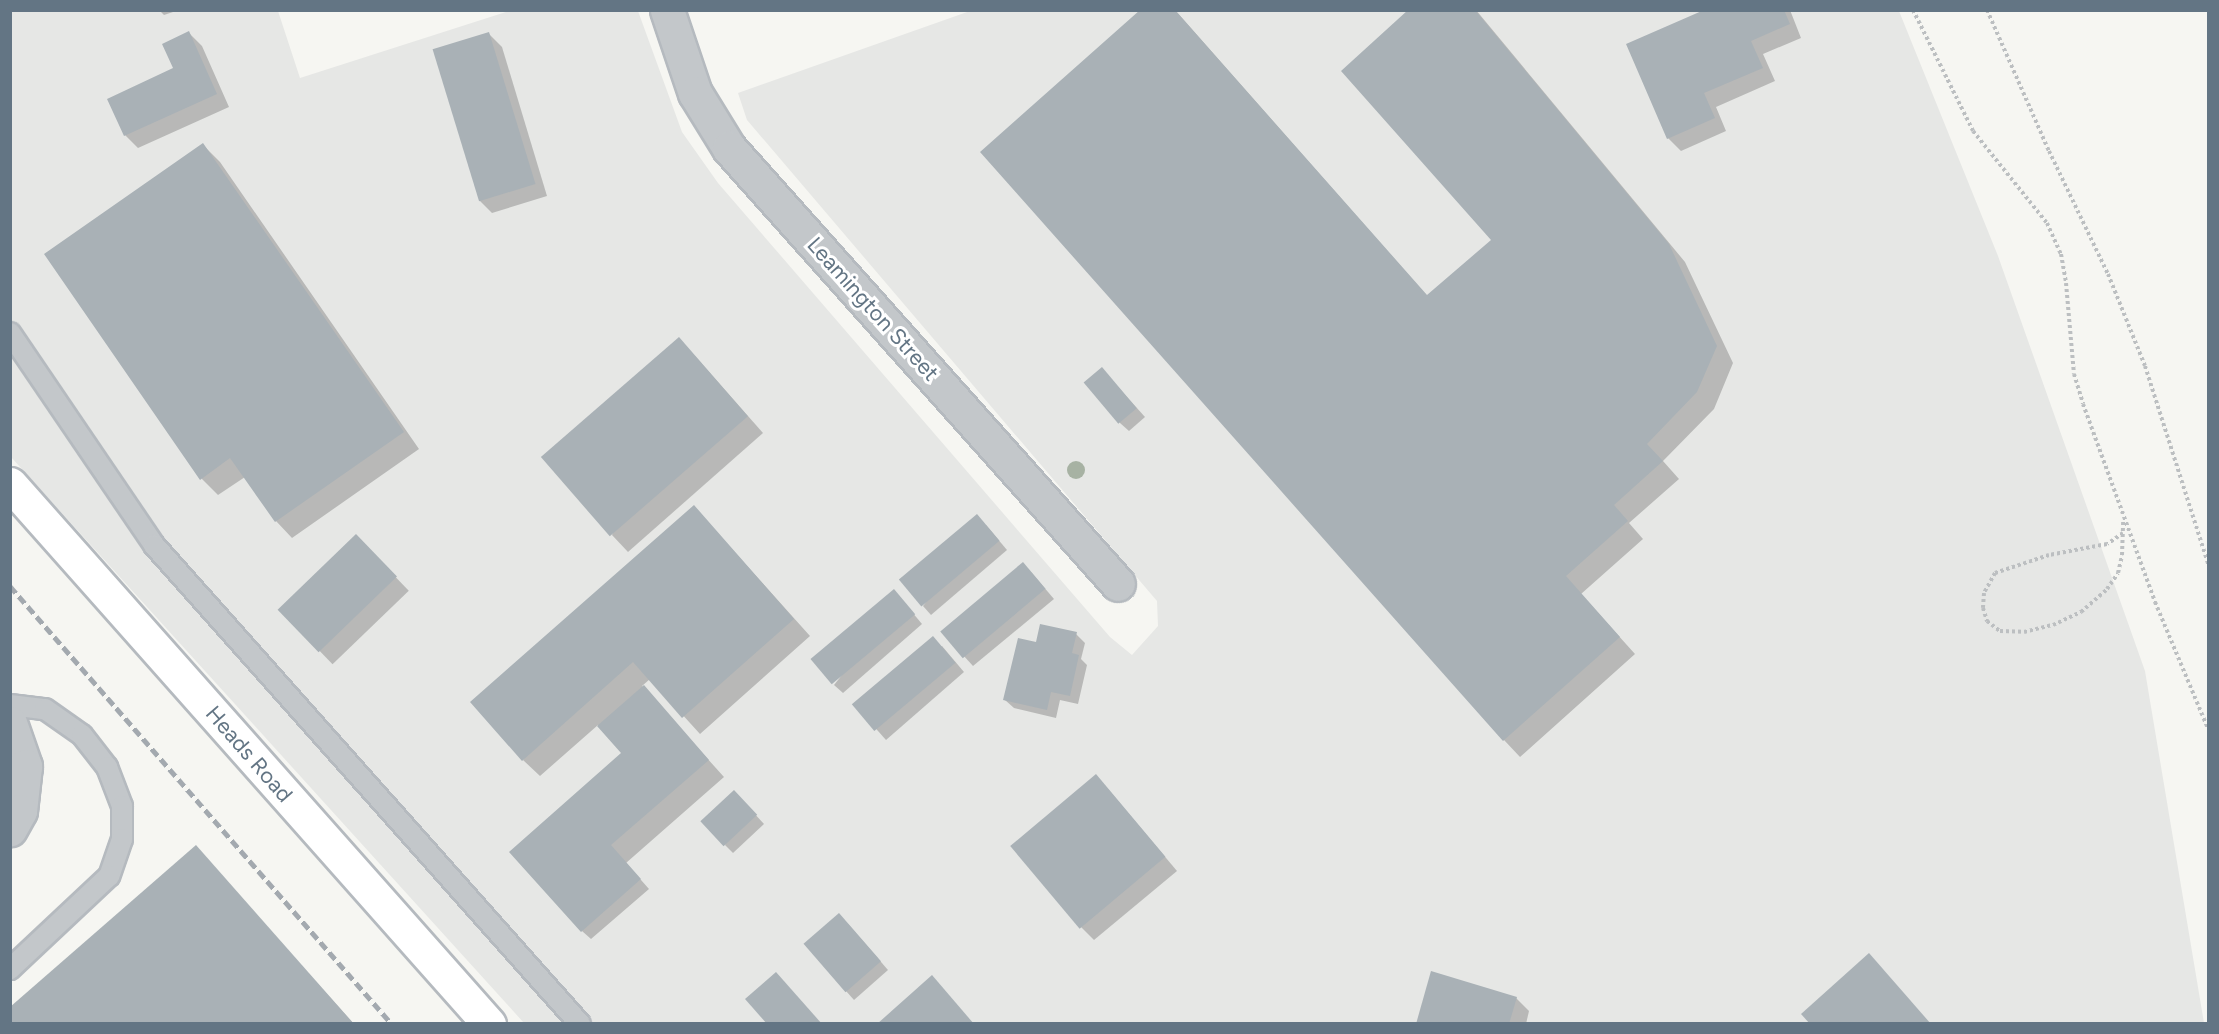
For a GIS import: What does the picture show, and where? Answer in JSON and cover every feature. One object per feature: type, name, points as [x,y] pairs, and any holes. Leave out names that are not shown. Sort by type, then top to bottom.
[{"type":"main road","name":"Heads Road","points":[[10,484],[489,1023]]},
{"type":"street","name":"Leamington Street","points":[[667,10],[695,93],[729,148],[1118,584]]},
{"type":"street","points":[[10,723],[26,766],[20,810],[10,829]]},
{"type":"lane","points":[[10,333],[154,545],[580,1023]]},
{"type":"lane","points":[[10,705],[45,709],[82,735],[107,766],[122,806],[122,839],[109,876],[10,969]]},
{"type":"path","points":[[1913,10],[1972,131],[2048,223],[2061,254],[2066,283],[2074,374],[2123,518],[2208,729]]},
{"type":"path","points":[[1987,10],[2049,151],[2104,265],[2145,366],[2208,564]]},
{"type":"path","points":[[2123,518],[2123,533],[2122,555],[2118,573],[2107,589],[2081,612],[2053,625],[2024,633],[2000,631],[1988,621],[1983,608],[1984,593],[1995,573],[2049,555],[2107,543],[2123,533]]},
{"type":"shaded area","points":[[11,11],[278,11],[300,78],[509,11],[638,11],[682,132],[718,183],[1110,637],[1132,655],[1158,626],[1157,601],[747,120],[738,93],[970,11],[1899,11],[1998,256],[2145,671],[2204,1023],[524,1023],[11,457]]},
{"type":"building","points":[[1140,10],[1175,10],[1427,295],[1491,240],[1341,71],[1408,10],[1475,10],[1669,244],[1717,346],[1697,392],[1647,444],[1663,461],[1614,505],[1628,521],[1566,576],[1620,637],[1503,741],[980,152]]},
{"type":"building","points":[[1704,10],[1784,10],[1790,24],[1751,41],[1763,68],[1704,93],[1715,118],[1667,139],[1626,44]]},
{"type":"building","points":[[189,31],[217,94],[124,136],[107,99],[173,68],[162,44]]},
{"type":"building","points":[[489,32],[535,184],[479,201],[433,49]]},
{"type":"building","points":[[203,143],[404,432],[275,522],[230,458],[200,480],[44,254]]},
{"type":"building","points":[[679,337],[748,416],[610,536],[541,457]]},
{"type":"building","points":[[1102,367],[1137,408],[1118,424],[1084,382]]},
{"type":"building","points":[[694,505],[794,619],[682,718],[633,662],[522,761],[470,702]]},
{"type":"building","points":[[977,514],[999,541],[921,606],[899,580]]},
{"type":"building","points":[[356,534],[397,576],[319,652],[278,610]]},
{"type":"building","points":[[1023,562],[1045,589],[963,658],[940,631]]},
{"type":"building","points":[[894,589],[915,614],[832,684],[811,659]]},
{"type":"building","points":[[1040,624],[1077,632],[1072,653],[1079,655],[1070,696],[1051,692],[1047,710],[1003,700],[1018,638],[1036,642]]},
{"type":"building","points":[[933,636],[955,663],[874,731],[852,704]]},
{"type":"building","points":[[644,685],[709,760],[611,845],[641,879],[581,932],[509,852],[621,753],[597,726]]},
{"type":"building","points":[[1096,774],[1165,857],[1080,929],[1010,846]]},
{"type":"building","points":[[734,790],[757,815],[724,846],[700,821]]},
{"type":"building","points":[[196,845],[354,1024],[10,1024],[10,1007]]},
{"type":"building","points":[[839,913],[881,961],[846,992],[804,944]]},
{"type":"building","points":[[1869,953],[1931,1024],[1810,1024],[1801,1014]]},
{"type":"building","points":[[1431,971],[1517,997],[1509,1024],[1416,1024]]},
{"type":"building","points":[[776,972],[822,1024],[767,1024],[745,999]]},
{"type":"building","points":[[932,975],[974,1024],[877,1024]]},
{"type":"railway","points":[[10,586],[392,1024]]}]
